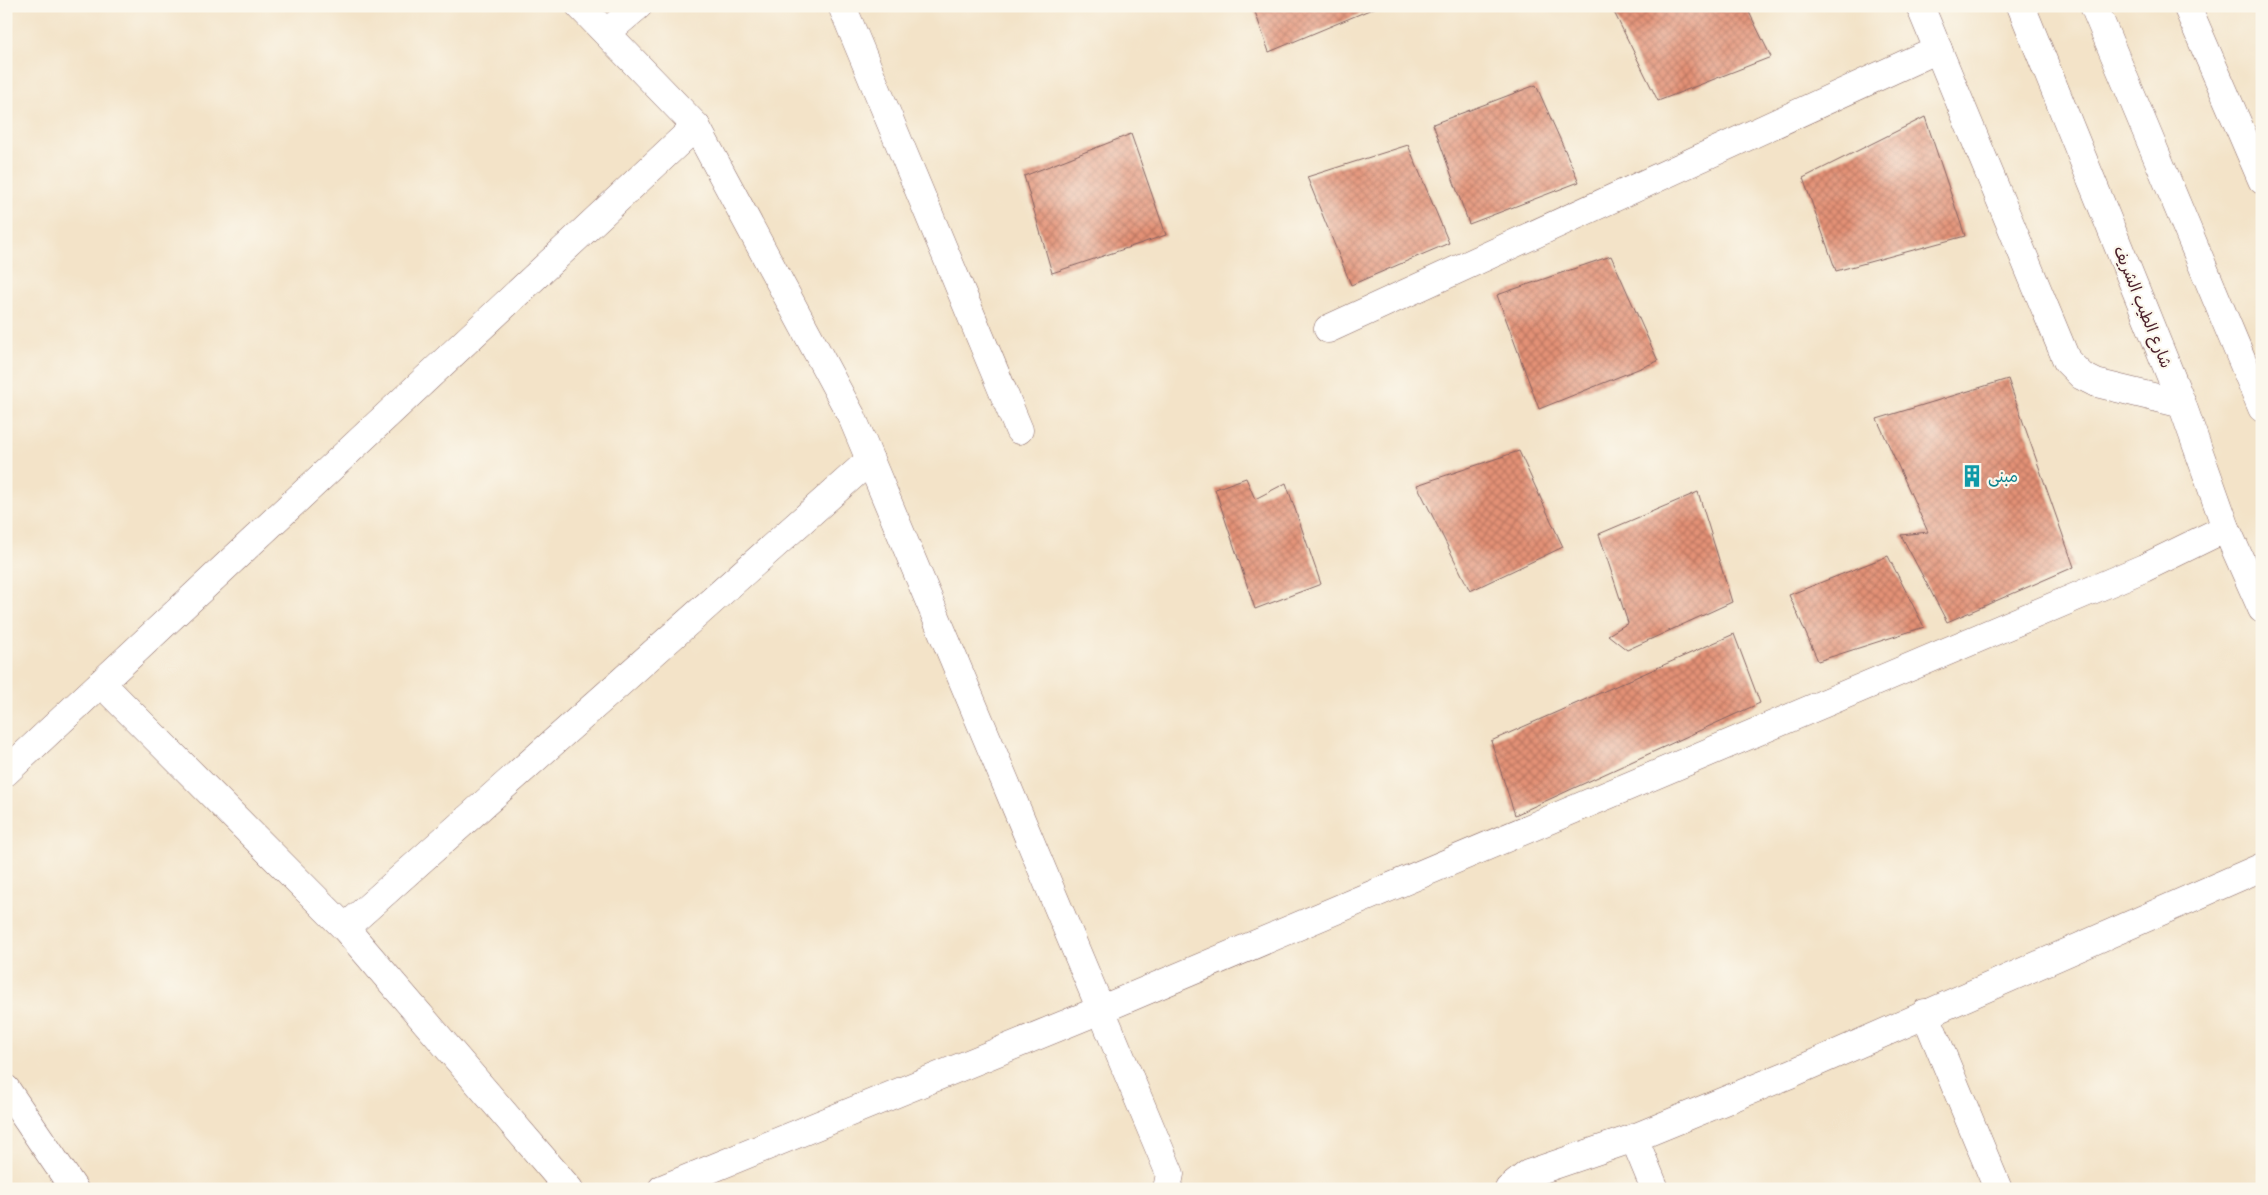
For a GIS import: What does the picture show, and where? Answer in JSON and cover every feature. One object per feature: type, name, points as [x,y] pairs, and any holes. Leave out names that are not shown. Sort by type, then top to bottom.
[{"type":"street","points":[[580,6],[696,126],[852,417],[1170,1174],[1167,1189]]},
{"type":"street","points":[[607,32],[638,6]]},
{"type":"street","points":[[842,6],[1018,430]]},
{"type":"street","points":[[1920,6],[2067,361],[2082,376],[2096,383],[2182,404]]},
{"type":"street","name":"شارع الطيب الشريف","points":[[2021,6],[2182,404],[2226,528],[2262,609]]},
{"type":"street","points":[[2094,6],[2262,408]]},
{"type":"street","points":[[2187,6],[2262,180]]},
{"type":"street","points":[[1328,329],[1938,49]]},
{"type":"street","points":[[6,772],[696,126]]},
{"type":"street","points":[[345,928],[870,460]]},
{"type":"street","points":[[662,1189],[1100,1010],[2135,572],[2226,528]]},
{"type":"street","points":[[102,684],[345,928],[569,1189]]},
{"type":"street","points":[[1509,1189],[1528,1174],[1634,1138],[1790,1074],[1925,1013],[2262,867]]},
{"type":"street","points":[[1925,1013],[1998,1189]]},
{"type":"street","points":[[6,1089],[74,1189]]},
{"type":"street","points":[[1634,1138],[1654,1189]]},
{"type":"building","points":[[1253,6],[1379,6],[1269,52]]},
{"type":"building","points":[[1621,6],[1746,6],[1771,57],[1658,101],[1613,10]]},
{"type":"building","points":[[1536,85],[1579,182],[1469,224],[1433,124]]},
{"type":"building","points":[[1925,117],[1965,236],[1836,271],[1803,178]]},
{"type":"building","points":[[1131,134],[1166,235],[1052,273],[1024,176]]},
{"type":"building","points":[[1408,145],[1449,243],[1351,285],[1307,177]]},
{"type":"building","points":[[1611,256],[1658,361],[1539,409],[1497,295]]},
{"type":"building","name":"مبنى","points":[[2008,379],[2074,567],[1947,622],[1901,535],[1928,532],[1877,419]]},
{"type":"building","points":[[1519,451],[1563,547],[1470,591],[1417,485]]},
{"type":"building","points":[[1246,478],[1255,499],[1286,483],[1321,584],[1255,609],[1215,489]]},
{"type":"building","points":[[1698,492],[1732,602],[1627,650],[1608,635],[1628,623],[1599,534]]},
{"type":"building","points":[[1888,556],[1924,627],[1818,661],[1789,595]]},
{"type":"building","points":[[1734,634],[1760,703],[1515,815],[1491,741]]},
{"type":"place","name":"مبنى","points":[[1972,476]]}]
